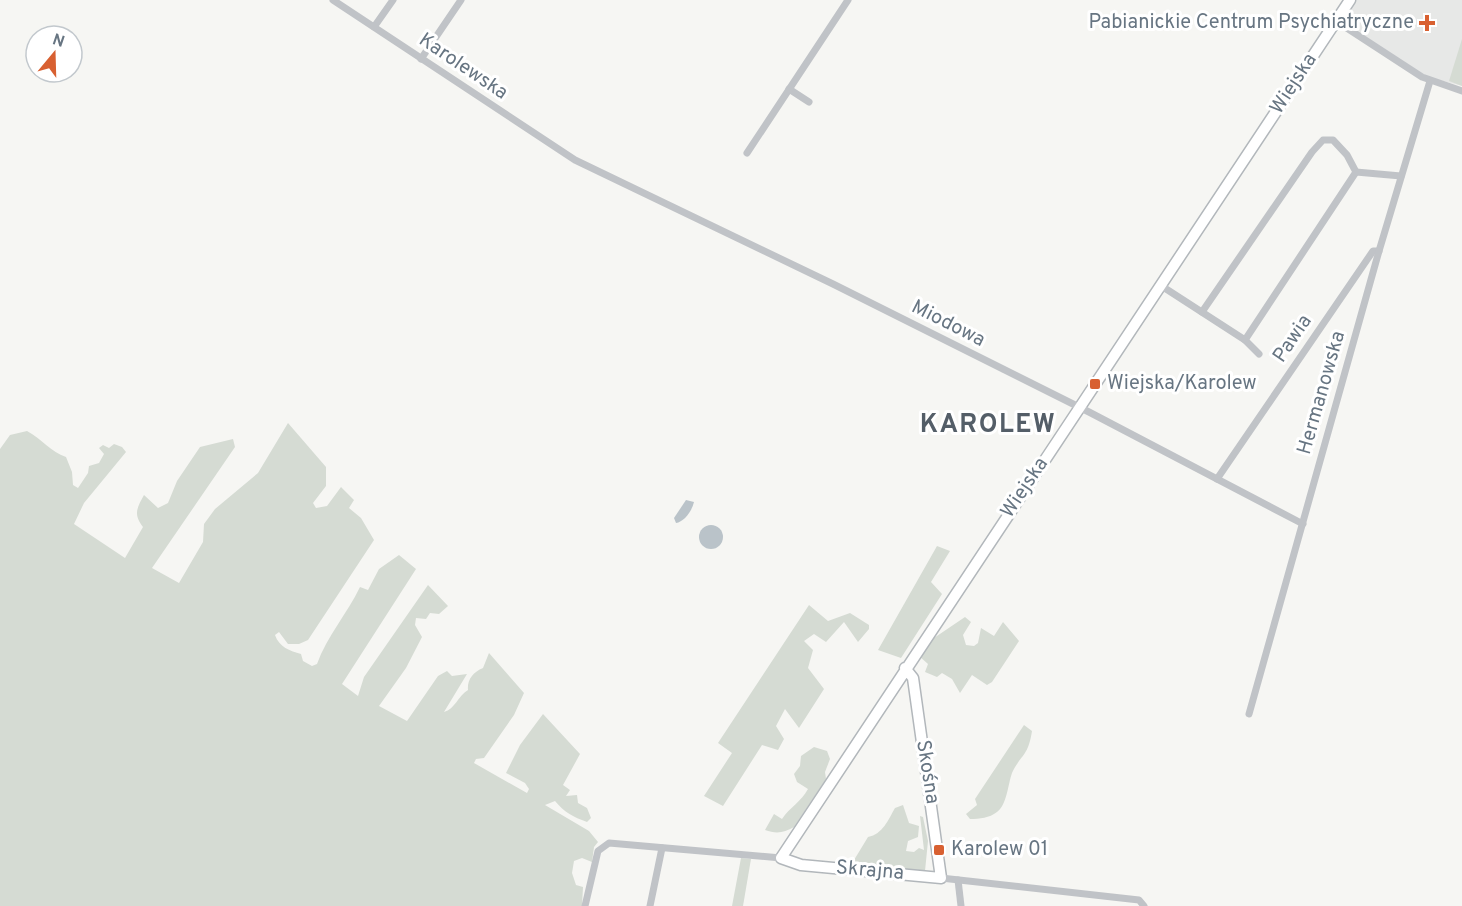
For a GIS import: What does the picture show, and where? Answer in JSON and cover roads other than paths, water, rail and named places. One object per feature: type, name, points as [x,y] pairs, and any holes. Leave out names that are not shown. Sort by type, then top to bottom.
[{"type":"street","name":"Karolewska","points":[[333,0],[575,160]]},
{"type":"street","points":[[374,27],[393,0]]},
{"type":"street","points":[[421,59],[461,0]]},
{"type":"street","points":[[747,153],[848,0]]},
{"type":"street","name":"Wiejska","points":[[781,858],[1350,0]]},
{"type":"street","points":[[1336,21],[1430,81],[1462,91]]},
{"type":"street","name":"Hermanowska","points":[[1249,714],[1379,251],[1430,81]]},
{"type":"street","points":[[789,89],[809,102]]},
{"type":"street","points":[[1202,312],[1312,152],[1323,140],[1334,140],[1347,155],[1356,172]]},
{"type":"street","name":"Miodowa","points":[[575,160],[833,284],[1079,407],[1303,525]]},
{"type":"street","points":[[1356,172],[1401,176]]},
{"type":"street","points":[[1245,340],[1356,172]]},
{"type":"street","name":"Pawia","points":[[1217,479],[1373,251],[1379,251]]},
{"type":"street","points":[[1160,285],[1245,340],[1259,354]]},
{"type":"street","name":"Skośna","points":[[905,669],[913,678],[941,878]]},
{"type":"street","name":"Skrajna","points":[[585,906],[598,851],[603,845],[616,843],[781,858],[801,865],[941,878],[1141,903]]},
{"type":"street","points":[[650,906],[662,848]]},
{"type":"street","points":[[958,880],[961,906]]},
{"type":"place","name":"Pabianickie Centrum Psychiatryczne","points":[[1427,23]]},
{"type":"place","name":"Wiejska/Karolew","points":[[1095,384]]},
{"type":"place","name":"Karolew 01","points":[[939,850]]},
{"type":"district","name":"KAROLEW","points":[[988,425]]}]
